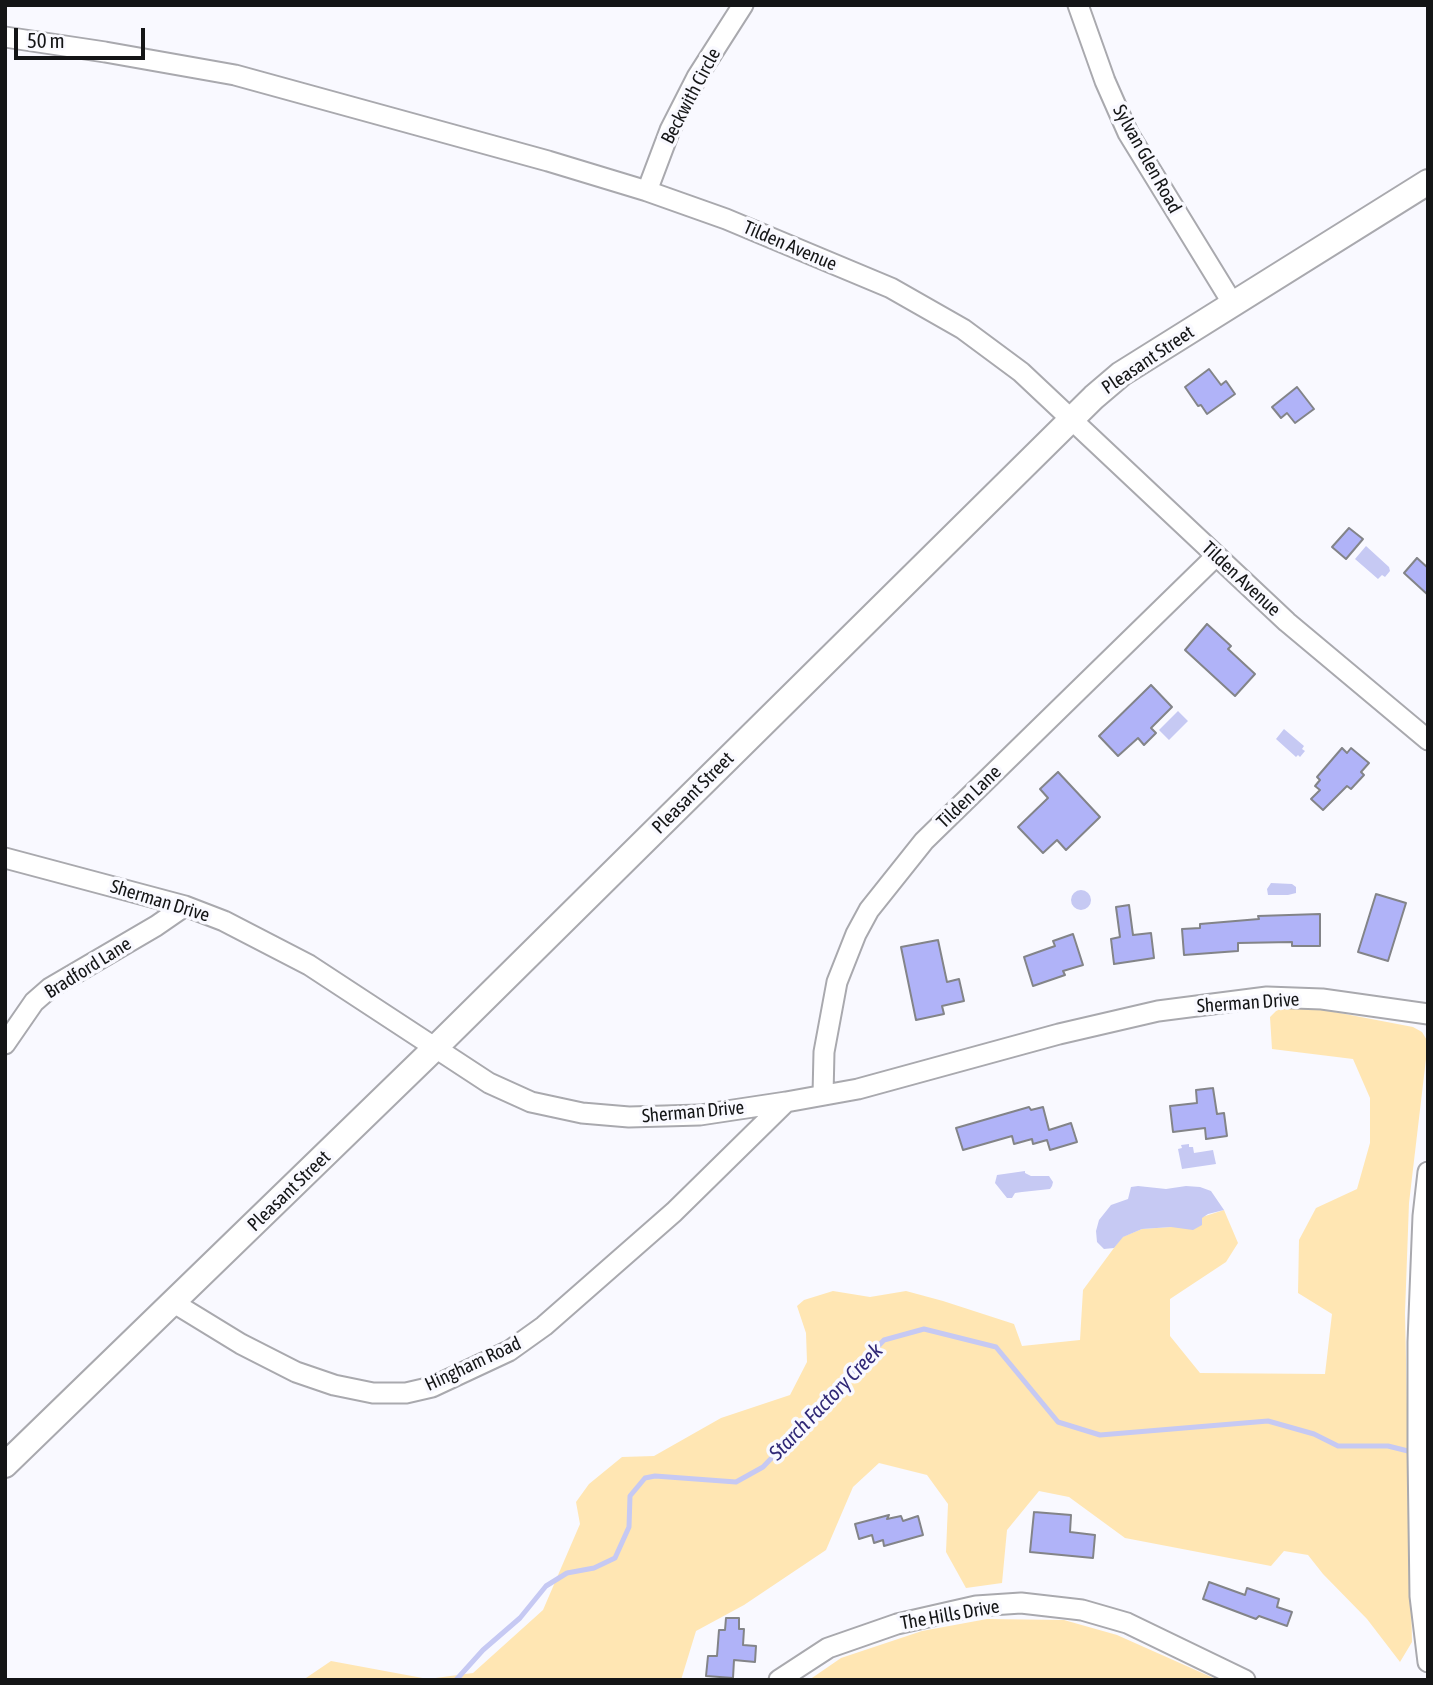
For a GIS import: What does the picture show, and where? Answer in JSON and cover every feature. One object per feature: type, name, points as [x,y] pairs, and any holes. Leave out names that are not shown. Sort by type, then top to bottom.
[{"type":"street","name":"Beckwith Circle","points":[[647,191],[670,130],[697,77],[743,5]]},
{"type":"street","name":"Sylvan Glen Road","points":[[1077,5],[1105,82],[1128,133],[1233,304]]},
{"type":"street","name":"Tilden Avenue","points":[[5,37],[235,75],[535,157],[647,191],[726,219],[891,288],[963,329],[1021,372],[1293,628],[1428,740]]},
{"type":"street","name":"Pleasant Street","points":[[5,1465],[434,1049],[1121,374],[1428,182]]},
{"type":"street","name":"Tilden Lane","points":[[823,1095],[824,1052],[837,982],[856,934],[869,910],[924,841],[1216,556]]},
{"type":"street","name":"Sherman Drive","points":[[5,858],[185,906],[224,921],[309,965],[489,1083],[531,1102],[582,1113],[629,1117],[700,1115],[786,1102],[858,1089],[1059,1034],[1158,1011],[1268,997],[1322,999],[1428,1014]]},
{"type":"street","name":"Bradford Lane","points":[[5,1044],[34,1002],[50,988],[185,906]]},
{"type":"street","name":"Hingham Road","points":[[174,1303],[241,1345],[296,1373],[373,1393],[406,1393],[432,1387],[509,1351],[544,1326],[674,1212],[786,1102]]},
{"type":"street","points":[[1428,1172],[1423,1216],[1418,1342],[1418,1453],[1420,1596],[1428,1662]]},
{"type":"street","name":"The Hills Drive","points":[[779,1680],[828,1648],[897,1624],[976,1606],[1021,1603],[1082,1609],[1127,1623],[1245,1680]]},
{"type":"shaded area","points":[[1280,1007],[1319,1009],[1413,1027],[1422,1032],[1428,1042],[1409,1203],[1405,1313],[1412,1642],[1400,1662],[1367,1619],[1308,1555],[1284,1551],[1271,1566],[1125,1538],[1069,1497],[1039,1491],[1007,1530],[1002,1583],[966,1588],[946,1552],[948,1504],[927,1475],[879,1463],[853,1487],[826,1550],[744,1605],[696,1631],[681,1680],[303,1680],[331,1661],[428,1679],[473,1673],[543,1610],[580,1524],[576,1502],[589,1484],[622,1457],[654,1456],[721,1418],[790,1395],[807,1362],[806,1333],[797,1306],[804,1300],[833,1291],[870,1297],[906,1291],[943,1301],[1014,1324],[1022,1346],[1080,1340],[1083,1290],[1122,1237],[1142,1229],[1171,1227],[1224,1210],[1238,1243],[1226,1262],[1170,1299],[1170,1336],[1200,1373],[1325,1374],[1332,1314],[1298,1293],[1299,1240],[1316,1208],[1357,1189],[1370,1143],[1370,1098],[1353,1059],[1272,1049],[1270,1017]]},
{"type":"shaded area","points":[[987,1619],[1064,1620],[1117,1635],[1218,1680],[809,1680],[841,1658],[922,1631]]},
{"type":"water","points":[[1366,546],[1389,567],[1390,571],[1385,577],[1382,575],[1378,579],[1355,559]]},
{"type":"water","points":[[1178,711],[1188,721],[1169,740],[1159,730]]},
{"type":"water","points":[[1284,729],[1304,746],[1302,749],[1305,751],[1300,757],[1296,757],[1276,739]]},
{"type":"water","points":[[1271,883],[1292,884],[1296,887],[1296,893],[1268,895],[1267,889]]},
{"type":"water","points":[[1081,890],[1088,893],[1091,900],[1088,907],[1081,910],[1074,907],[1071,900],[1074,893]]},
{"type":"water","points":[[1189,1144],[1194,1153],[1213,1150],[1216,1164],[1182,1169],[1178,1149],[1182,1148],[1181,1145]]},
{"type":"water","points":[[1025,1171],[1031,1176],[1049,1176],[1053,1182],[1052,1186],[1050,1189],[1015,1193],[1012,1198],[1007,1198],[995,1183],[997,1175]]},
{"type":"water","points":[[1131,1187],[1166,1189],[1200,1187],[1211,1191],[1224,1210],[1208,1214],[1202,1218],[1202,1225],[1193,1230],[1171,1227],[1142,1229],[1123,1237],[1114,1248],[1104,1249],[1097,1242],[1099,1220],[1111,1205],[1128,1199]]},
{"type":"building","points":[[1209,369],[1221,385],[1226,381],[1235,394],[1207,414],[1185,387]]},
{"type":"building","points":[[1297,387],[1314,409],[1295,423],[1287,413],[1281,418],[1272,407]]},
{"type":"building","points":[[1349,528],[1363,539],[1346,559],[1332,547]]},
{"type":"building","points":[[1417,558],[1428,568],[1428,595],[1404,573]]},
{"type":"building","points":[[1207,624],[1231,646],[1228,649],[1255,674],[1235,696],[1185,650]]},
{"type":"building","points":[[1151,685],[1172,707],[1151,728],[1156,733],[1144,745],[1138,738],[1118,756],[1099,736]]},
{"type":"building","points":[[1342,748],[1347,753],[1351,748],[1369,763],[1361,772],[1364,775],[1351,789],[1347,786],[1323,810],[1311,799],[1320,790],[1315,786],[1320,780],[1317,777]]},
{"type":"building","points":[[1058,772],[1100,817],[1066,850],[1057,840],[1043,853],[1018,827],[1048,798],[1040,789]]},
{"type":"building","points":[[1376,894],[1406,903],[1388,961],[1358,952]]},
{"type":"building","points":[[1129,905],[1133,935],[1151,933],[1154,958],[1114,964],[1111,939],[1120,937],[1116,907]]},
{"type":"building","points":[[1320,914],[1320,946],[1292,946],[1292,942],[1238,943],[1238,951],[1184,955],[1182,929],[1200,928],[1200,924],[1259,919],[1258,916]]},
{"type":"building","points":[[1073,934],[1083,965],[1063,971],[1065,975],[1033,986],[1024,957],[1055,946],[1053,941]]},
{"type":"building","points":[[938,940],[947,982],[959,979],[964,1001],[942,1006],[944,1014],[916,1020],[901,947]]},
{"type":"building","points":[[1213,1088],[1217,1114],[1224,1113],[1227,1136],[1206,1139],[1205,1128],[1173,1132],[1170,1106],[1197,1103],[1196,1090]]},
{"type":"building","points":[[1029,1107],[1031,1110],[1043,1107],[1049,1130],[1071,1123],[1077,1142],[1050,1150],[1047,1140],[1033,1144],[1032,1139],[1014,1144],[1012,1136],[963,1150],[956,1128]]},
{"type":"building","points":[[1034,1512],[1071,1515],[1070,1532],[1095,1535],[1093,1558],[1030,1552]]},
{"type":"building","points":[[889,1515],[887,1519],[901,1516],[903,1521],[918,1516],[923,1535],[884,1546],[883,1540],[874,1543],[872,1535],[859,1539],[855,1524]]},
{"type":"building","points":[[1209,1582],[1245,1595],[1247,1588],[1279,1599],[1277,1607],[1292,1612],[1287,1626],[1259,1616],[1256,1619],[1203,1599]]},
{"type":"building","points":[[726,1618],[739,1618],[739,1629],[744,1629],[743,1645],[756,1646],[755,1662],[734,1660],[733,1678],[706,1676],[708,1656],[717,1656],[719,1630],[725,1630]]},
{"type":"waterway","name":"Starch Factory Creek","points":[[456,1680],[483,1650],[520,1618],[546,1586],[567,1573],[594,1568],[615,1558],[629,1527],[630,1496],[645,1478],[655,1476],[736,1482],[763,1467],[884,1340],[924,1329],[996,1347],[1058,1422],[1100,1435],[1268,1421],[1314,1434],[1338,1446],[1388,1446],[1428,1456]]}]
